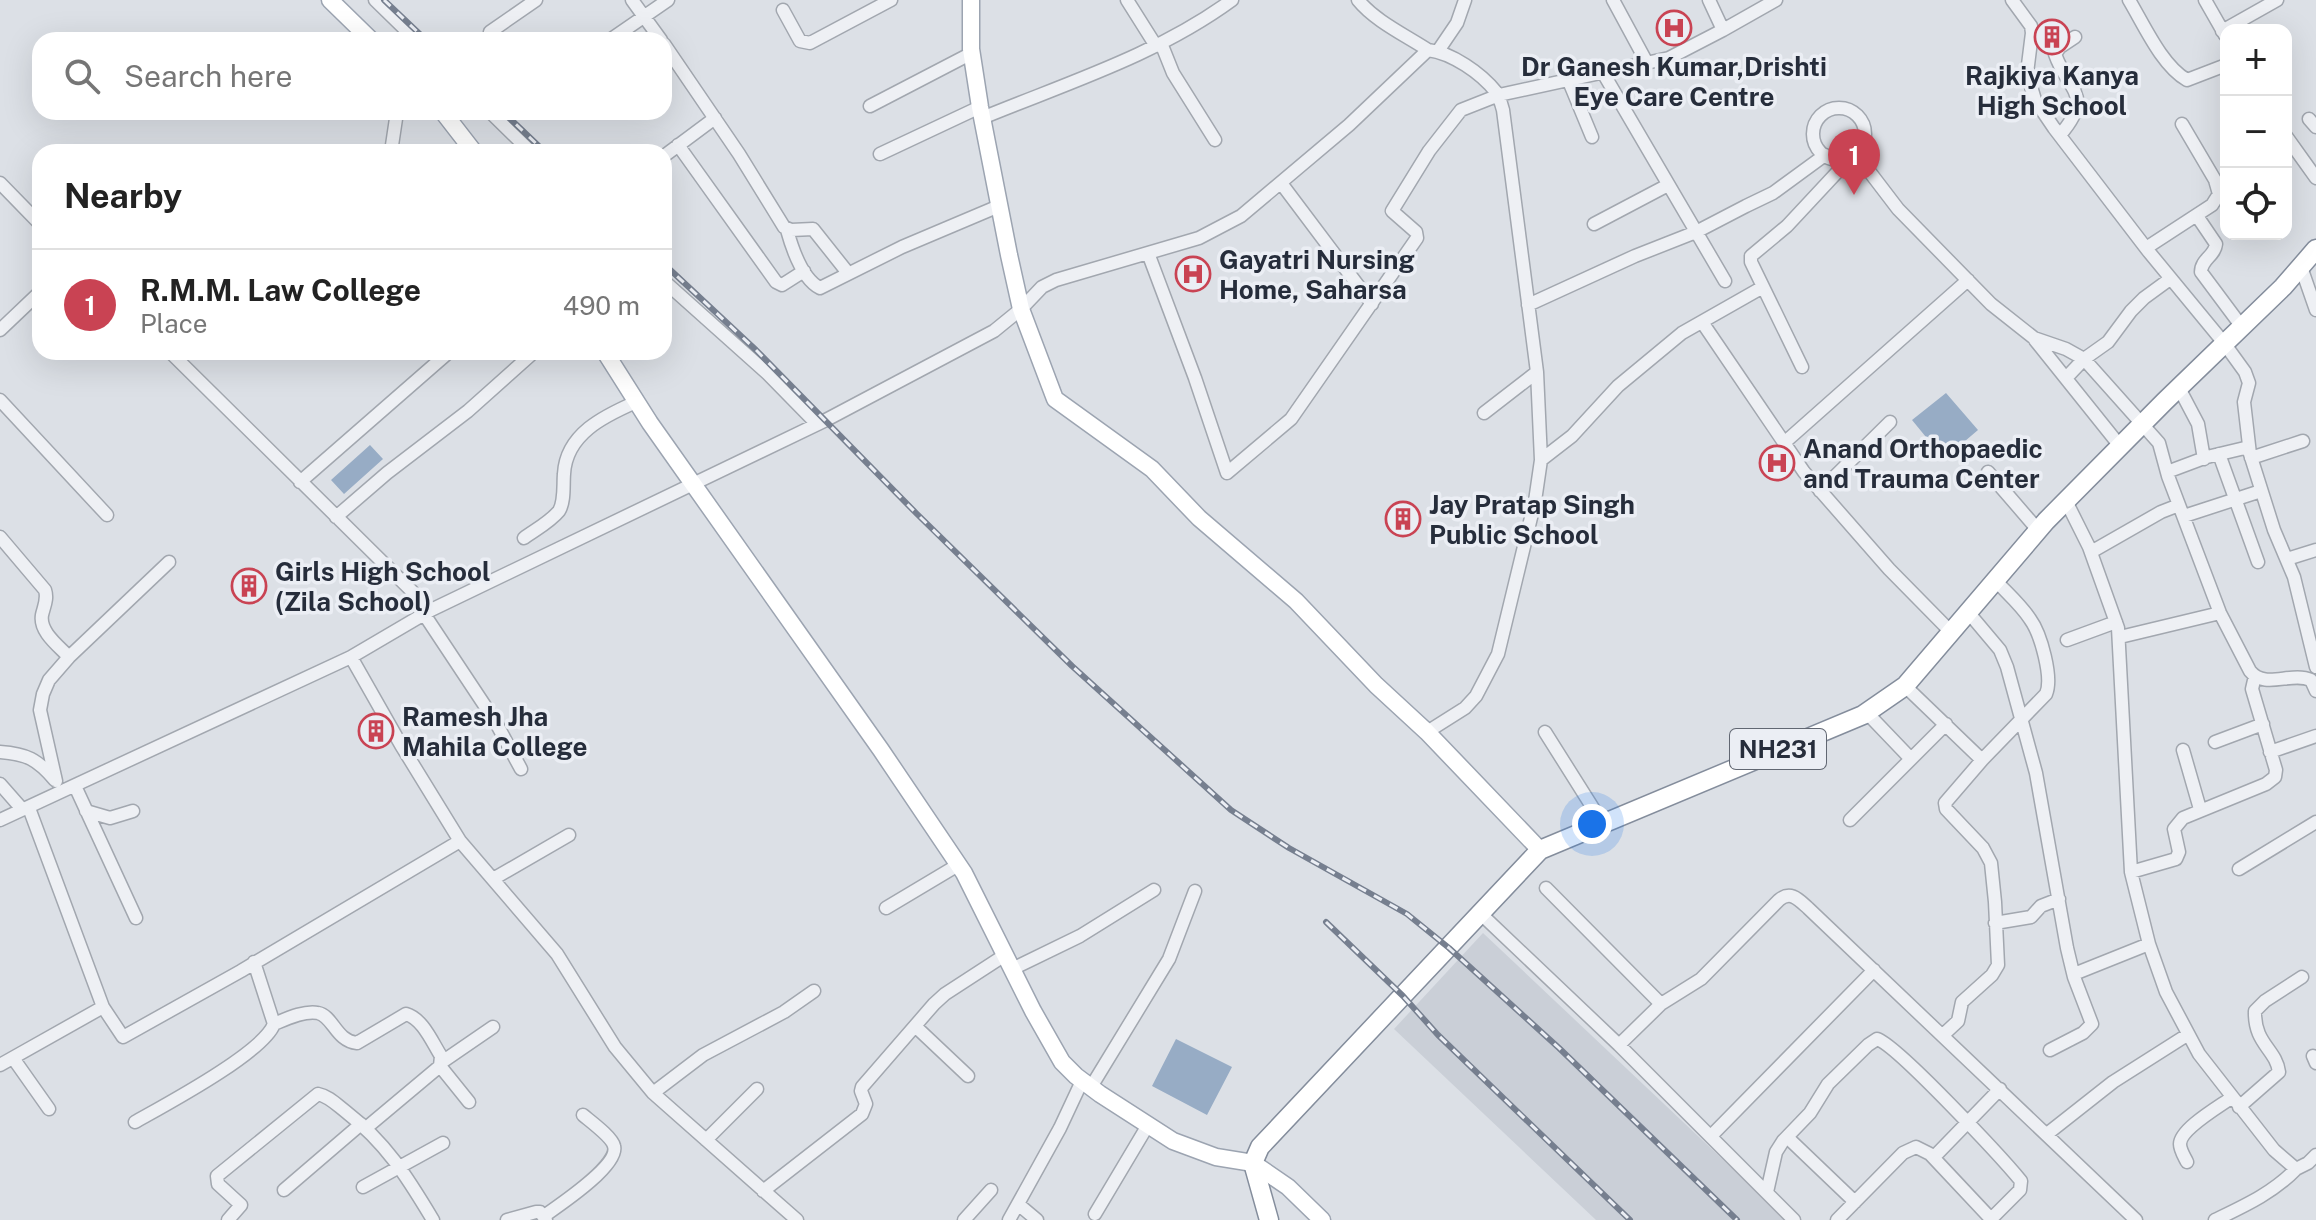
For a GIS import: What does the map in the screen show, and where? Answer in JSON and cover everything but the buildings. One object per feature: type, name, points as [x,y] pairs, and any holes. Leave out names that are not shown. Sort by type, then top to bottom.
[{"type":"highway","name":"NH231","points":[[1253,1163],[1260,1147],[1540,850],[1867,713],[1905,686],[2038,530],[2316,249]]},
{"type":"highway","points":[[1253,1163],[1269,1220]]},
{"type":"main road","points":[[330,0],[363,32]]},
{"type":"main road","points":[[971,0],[972,53],[999,206],[1021,309],[1055,399],[1152,469],[1199,518],[1296,601],[1540,850]]},
{"type":"main road","points":[[449,120],[468,144]]},
{"type":"main road","points":[[610,360],[693,485],[881,750],[958,865],[1062,1062],[1087,1084],[1173,1141],[1216,1157],[1253,1163],[1288,1187],[1322,1220]]},
{"type":"street","points":[[375,0],[408,32]]},
{"type":"street","points":[[490,32],[536,0]]},
{"type":"street","points":[[632,0],[655,32]]},
{"type":"street","points":[[621,32],[668,0]]},
{"type":"street","points":[[783,10],[800,41],[810,43],[891,0]]},
{"type":"street","points":[[1127,0],[1158,44],[1215,140]]},
{"type":"street","points":[[880,154],[981,112],[1120,63],[1195,26],[1232,0]]},
{"type":"street","points":[[1358,0],[1390,26],[1484,79],[1499,95],[1537,372],[1541,460],[1535,501],[1498,654],[1476,696],[1465,708],[1427,732]]},
{"type":"street","points":[[0,820],[65,786],[351,657],[427,612],[817,424],[994,331],[1042,287],[1056,280],[1199,238],[1241,216],[1433,50],[1457,23],[1465,0]]},
{"type":"street","points":[[1613,0],[1646,61]]},
{"type":"street","points":[[1709,0],[1723,30]]},
{"type":"street","points":[[2012,0],[2031,26],[2026,64],[2035,100],[2170,279],[2241,365],[2249,383],[2244,402],[2250,453],[2297,588],[2316,667]]},
{"type":"street","points":[[2129,0],[2170,67],[2181,77],[2187,80],[2220,67]]},
{"type":"street","points":[[2205,0],[2220,27]]},
{"type":"street","points":[[2240,24],[2277,0]]},
{"type":"street","points":[[1148,253],[1227,473],[1291,419],[1417,238],[1416,232],[1394,214],[1393,209],[1429,151],[1461,110],[1499,95],[1669,58],[1768,2]]},
{"type":"street","points":[[2060,135],[2070,123],[2078,101],[2072,83],[2055,54],[2075,37]]},
{"type":"street","points":[[870,106],[972,53]]},
{"type":"street","points":[[672,56],[787,230],[804,271],[815,286],[820,288],[902,247],[999,206]]},
{"type":"street","points":[[1602,71],[1725,281]]},
{"type":"street","points":[[1568,79],[1592,137]]},
{"type":"street","points":[[1802,367],[1751,262],[1751,256],[1787,226],[1842,167],[1857,156],[1864,141],[1864,126],[1854,113],[1838,108],[1822,115],[1814,130],[1817,147],[1825,155],[1839,160],[1857,156]]},
{"type":"street","points":[[672,150],[715,118]]},
{"type":"street","points":[[392,144],[396,120]]},
{"type":"street","points":[[498,120],[523,144]]},
{"type":"street","points":[[2146,248],[2197,216],[2217,199],[2219,189],[2182,124]]},
{"type":"street","points":[[2292,144],[2316,178]]},
{"type":"street","points":[[678,145],[776,282],[782,285],[804,271]]},
{"type":"street","points":[[1528,305],[1696,232],[1773,193],[1825,155]]},
{"type":"street","points":[[1857,156],[1898,209],[2007,318],[2034,338],[2120,446]]},
{"type":"street","points":[[0,183],[32,216]]},
{"type":"street","points":[[1281,183],[1372,304]]},
{"type":"street","points":[[1594,224],[1668,185]]},
{"type":"street","points":[[2197,216],[2216,244],[2214,253],[2200,267],[2201,272],[2242,327]]},
{"type":"street","points":[[787,230],[813,229],[848,273]]},
{"type":"street","points":[[2301,267],[2316,310]]},
{"type":"street","points":[[2066,378],[2084,359],[2108,342],[2144,298],[2170,279]]},
{"type":"street","points":[[1784,443],[1968,280]]},
{"type":"street","points":[[1541,460],[1572,436],[1639,367],[1682,333],[1763,287]]},
{"type":"street","points":[[672,288],[768,374],[817,424]]},
{"type":"street","points":[[0,330],[32,300]]},
{"type":"street","points":[[1702,322],[1820,491],[1889,569],[1951,632]]},
{"type":"street","points":[[2034,338],[2084,359],[2159,443],[2220,613],[2255,676],[2264,680],[2301,676],[2315,685]]},
{"type":"street","points":[[178,360],[427,612],[521,769]]},
{"type":"street","points":[[300,482],[440,360]]},
{"type":"street","points":[[336,517],[468,411],[525,360]]},
{"type":"street","points":[[1484,413],[1537,372]]},
{"type":"street","points":[[2179,388],[2198,424],[2204,459]]},
{"type":"street","points":[[0,400],[107,515]]},
{"type":"street","points":[[524,538],[561,507],[565,460],[574,443],[599,419],[636,402]]},
{"type":"street","points":[[1820,491],[1890,422]]},
{"type":"street","points":[[2167,472],[2219,454],[2250,453],[2303,441]]},
{"type":"street","points":[[2219,454],[2258,562]]},
{"type":"street","points":[[1988,472],[2038,530]]},
{"type":"street","points":[[2091,552],[2156,515],[2235,500],[2261,491]]},
{"type":"street","points":[[2066,501],[2091,552],[2120,637],[2131,872],[2149,944],[2166,992],[2187,1035],[2274,1150],[2296,1169]]},
{"type":"street","points":[[0,537],[45,590],[42,627],[69,657]]},
{"type":"street","points":[[2287,559],[2316,550]]},
{"type":"street","points":[[65,786],[42,721],[40,703],[49,680],[169,562]]},
{"type":"street","points":[[1943,1035],[1958,1021],[1962,1002],[1997,969],[1993,871],[1983,848],[1945,806],[1946,800],[2046,694],[2050,685],[2032,621],[1995,580]]},
{"type":"street","points":[[1968,612],[2002,654],[2007,667],[2036,773],[2074,974],[2092,1024],[2083,1033],[2050,1050]]},
{"type":"street","points":[[2120,637],[2220,613]]},
{"type":"street","points":[[2067,640],[2116,622]]},
{"type":"street","points":[[351,657],[460,841],[557,954],[615,1047],[653,1093],[763,1191],[782,1216],[797,1220]]},
{"type":"street","points":[[2131,872],[2176,859],[2179,852],[2174,835],[2176,824],[2200,809],[2272,780],[2276,770],[2252,689],[2255,676]]},
{"type":"street","points":[[1905,686],[1982,760]]},
{"type":"street","points":[[1867,713],[1911,759]]},
{"type":"street","points":[[1850,820],[1946,724]]},
{"type":"street","points":[[2215,742],[2263,724]]},
{"type":"street","points":[[1545,732],[1603,824]]},
{"type":"street","points":[[2270,752],[2316,736]]},
{"type":"street","points":[[2183,750],[2200,809]]},
{"type":"street","points":[[0,752],[30,757],[65,786],[86,811],[136,918]]},
{"type":"street","points":[[0,784],[25,808],[103,1007],[123,1037],[460,841]]},
{"type":"street","points":[[86,811],[110,818],[133,811]]},
{"type":"street","points":[[2239,869],[2316,822]]},
{"type":"street","points":[[493,879],[569,835]]},
{"type":"street","points":[[886,908],[958,865]]},
{"type":"street","points":[[1546,888],[1661,1004]]},
{"type":"street","points":[[763,1191],[862,1114],[866,1104],[862,1087],[945,994],[1008,962],[1080,936],[1154,890]]},
{"type":"street","points":[[1009,1220],[1060,1128],[1169,959],[1195,891]]},
{"type":"street","points":[[1619,1045],[1661,1004],[1701,979],[1786,895],[1796,897],[2047,1134],[2131,1218]]},
{"type":"street","points":[[1995,923],[2031,917],[2041,906],[2059,899]]},
{"type":"street","points":[[1481,914],[1619,1045],[1794,1220]]},
{"type":"street","points":[[2074,974],[2149,944]]},
{"type":"street","points":[[135,1122],[201,1086],[272,1030],[274,1024],[254,962]]},
{"type":"street","points":[[1711,1136],[1874,970]]},
{"type":"street","points":[[2187,1162],[2180,1147],[2182,1137],[2195,1123],[2235,1102],[2279,1072],[2278,1064],[2257,1034],[2255,1011],[2302,977]]},
{"type":"street","points":[[653,1093],[703,1055],[784,1012],[814,991]]},
{"type":"street","points":[[0,1065],[103,1007]]},
{"type":"street","points":[[274,1024],[291,1017],[320,1013],[341,1036],[351,1043],[357,1043],[400,1017],[412,1015],[441,1056],[441,1064],[469,1102]]},
{"type":"street","points":[[915,1026],[968,1076]]},
{"type":"street","points":[[284,1190],[441,1064],[493,1027]]},
{"type":"street","points":[[2047,1134],[2113,1082],[2187,1035]]},
{"type":"street","points":[[1767,1192],[1776,1152],[1810,1113],[1828,1084],[1877,1039],[1886,1043],[1967,1123],[2022,1184],[1992,1220],[1934,1157],[1916,1147],[1909,1149],[1837,1220]]},
{"type":"street","points":[[13,1058],[49,1109]]},
{"type":"street","points":[[706,1140],[757,1089]]},
{"type":"street","points":[[1934,1157],[2000,1089]]},
{"type":"street","points":[[228,1220],[241,1205],[218,1184],[217,1176],[314,1096],[322,1094],[364,1126],[409,1180],[433,1220]]},
{"type":"street","points":[[507,1220],[536,1212],[545,1218],[608,1163],[614,1153],[614,1145],[583,1115]]},
{"type":"street","points":[[1095,1214],[1148,1125]]},
{"type":"street","points":[[1787,1137],[1855,1202]]},
{"type":"street","points":[[363,1187],[443,1143]]},
{"type":"street","points":[[2215,1220],[2241,1215],[2316,1156]]},
{"type":"street","points":[[964,1220],[991,1190]]},
{"type":"street","points":[[1018,1204],[1037,1220]]},
{"type":"shaded area","points":[[1483,933],[1787,1220],[1596,1220],[1394,1029]]},
{"type":"water","points":[[1946,393],[1978,430],[1944,459],[1912,420]]},
{"type":"water","points":[[370,445],[383,459],[344,494],[331,480]]},
{"type":"water","points":[[1176,1039],[1232,1067],[1207,1115],[1152,1086]]},
{"type":"railway","points":[[384,0],[418,32]]},
{"type":"railway","points":[[511,120],[537,144]]},
{"type":"railway","points":[[672,271],[756,350],[1072,666],[1231,810],[1289,848],[1407,914],[1449,948],[1559,1048],[1737,1220]]},
{"type":"railway","points":[[1326,922],[1630,1220]]},
{"type":"place","name":"Dr Ganesh Kumar,Drishti Eye Care Centre","points":[[1674,28]]},
{"type":"place","name":"Rajkiya Kanya High School","points":[[2052,37]]},
{"type":"place","name":"R.M.M. Law College","points":[[1854,195]]},
{"type":"place","name":"Gayatri Nursing Home, Saharsa","points":[[1193,274]]},
{"type":"place","name":"Anand Orthopaedic and Trauma Center","points":[[1777,463]]},
{"type":"place","name":"Jay Pratap Singh Public School","points":[[1403,519]]},
{"type":"place","name":"Girls High School (Zila School)","points":[[249,586]]},
{"type":"place","name":"Ramesh Jha Mahila College","points":[[376,731]]}]
